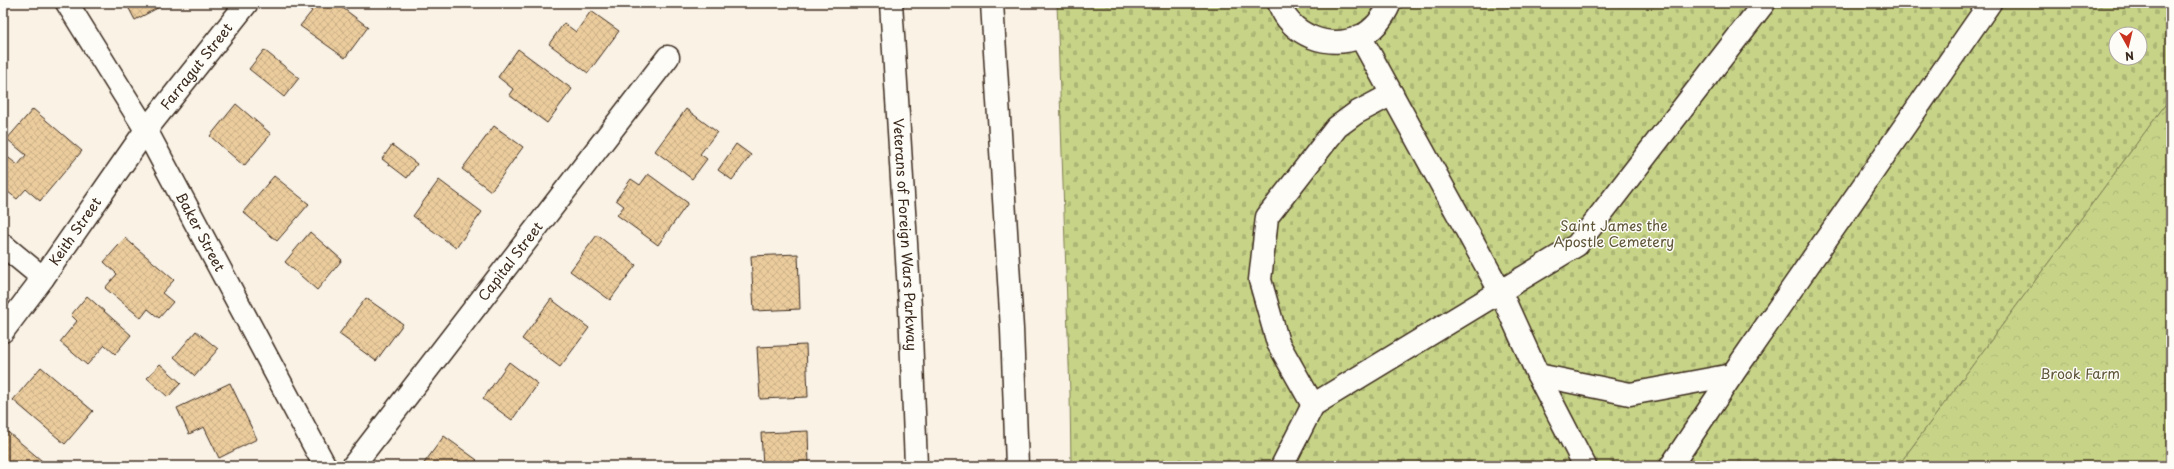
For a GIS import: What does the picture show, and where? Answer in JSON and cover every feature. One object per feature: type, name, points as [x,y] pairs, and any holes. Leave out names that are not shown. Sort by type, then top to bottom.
[{"type":"main road","name":"Baker Street","points":[[67,3],[146,130],[325,466]]},
{"type":"main road","name":"Farragut Street","points":[[146,130],[247,3]]},
{"type":"main road","name":"Veterans of Foreign Wars Parkway","points":[[891,3],[910,299],[916,466]]},
{"type":"main road","points":[[992,3],[1012,329],[1017,466]]},
{"type":"main road","points":[[1279,3],[1292,25],[1306,36],[1324,42],[1342,42],[1360,36],[1373,28],[1383,17],[1390,3]]},
{"type":"main road","points":[[1282,466],[1313,405],[1577,246],[1764,3]]},
{"type":"main road","points":[[1671,466],[1732,375],[1990,3]]},
{"type":"main road","points":[[1360,36],[1500,291],[1538,375],[1585,466]]},
{"type":"main road","name":"Capital Street","points":[[353,466],[668,57]]},
{"type":"main road","points":[[1313,405],[1278,343],[1260,280],[1267,217],[1338,127],[1356,113],[1392,94]]},
{"type":"main road","name":"Keith Street","points":[[3,331],[43,278],[146,130]]},
{"type":"main road","points":[[3,245],[43,278]]},
{"type":"main road","points":[[1538,375],[1630,394],[1732,375]]},
{"type":"green space","name":"Saint James the Apostle Cemetery","points":[[1057,3],[2171,3],[2171,97],[1898,466],[1071,466]]},
{"type":"green space","name":"Brook Farm","points":[[2171,97],[2171,466],[1898,466]]},
{"type":"building","points":[[126,3],[167,3],[135,20]]},
{"type":"building","points":[[306,3],[336,3],[368,27],[345,58],[300,26],[312,11],[304,5]]},
{"type":"building","points":[[591,11],[619,31],[588,73],[549,44],[564,23],[576,32]]},
{"type":"building","points":[[518,49],[572,89],[547,123],[509,95],[513,89],[498,77]]},
{"type":"building","points":[[264,50],[299,78],[284,97],[249,69]]},
{"type":"building","points":[[236,104],[271,134],[244,166],[210,136]]},
{"type":"building","points":[[33,109],[82,151],[40,201],[26,189],[17,199],[3,188],[3,160],[6,156],[18,165],[26,155],[7,139]]},
{"type":"building","points":[[686,109],[717,132],[700,154],[707,159],[692,179],[655,151]]},
{"type":"building","points":[[494,126],[523,147],[491,191],[462,169]]},
{"type":"building","points":[[736,144],[751,155],[732,180],[718,170]]},
{"type":"building","points":[[392,145],[417,164],[407,178],[382,159]]},
{"type":"building","points":[[648,174],[688,203],[658,245],[617,215],[624,206],[616,200],[631,179],[640,185]]},
{"type":"building","points":[[274,176],[309,204],[277,241],[243,212]]},
{"type":"building","points":[[439,180],[482,212],[456,248],[413,216]]},
{"type":"building","points":[[310,232],[342,260],[317,290],[285,262]]},
{"type":"building","points":[[597,235],[636,265],[610,300],[570,271]]},
{"type":"building","points":[[125,238],[174,280],[162,293],[173,302],[159,318],[148,309],[141,318],[105,288],[117,274],[104,262]]},
{"type":"building","points":[[798,254],[800,309],[754,311],[751,256]]},
{"type":"building","points":[[87,296],[131,335],[115,354],[105,345],[87,365],[60,342],[77,321],[71,315]]},
{"type":"building","points":[[366,298],[403,324],[376,361],[339,334]]},
{"type":"building","points":[[551,299],[589,328],[560,367],[522,339]]},
{"type":"building","points":[[196,331],[218,349],[195,376],[174,357]]},
{"type":"building","points":[[806,345],[808,397],[760,399],[757,347]]},
{"type":"building","points":[[509,362],[538,384],[512,420],[483,399]]},
{"type":"building","points":[[160,364],[181,383],[168,397],[147,378]]},
{"type":"building","points":[[41,367],[93,411],[65,444],[13,400]]},
{"type":"building","points":[[230,383],[257,439],[219,458],[204,427],[189,434],[177,408]]},
{"type":"building","points":[[3,428],[48,466],[3,466]]},
{"type":"building","points":[[808,431],[809,466],[763,466],[761,433]]},
{"type":"building","points":[[444,436],[477,460],[472,466],[422,466]]}]
